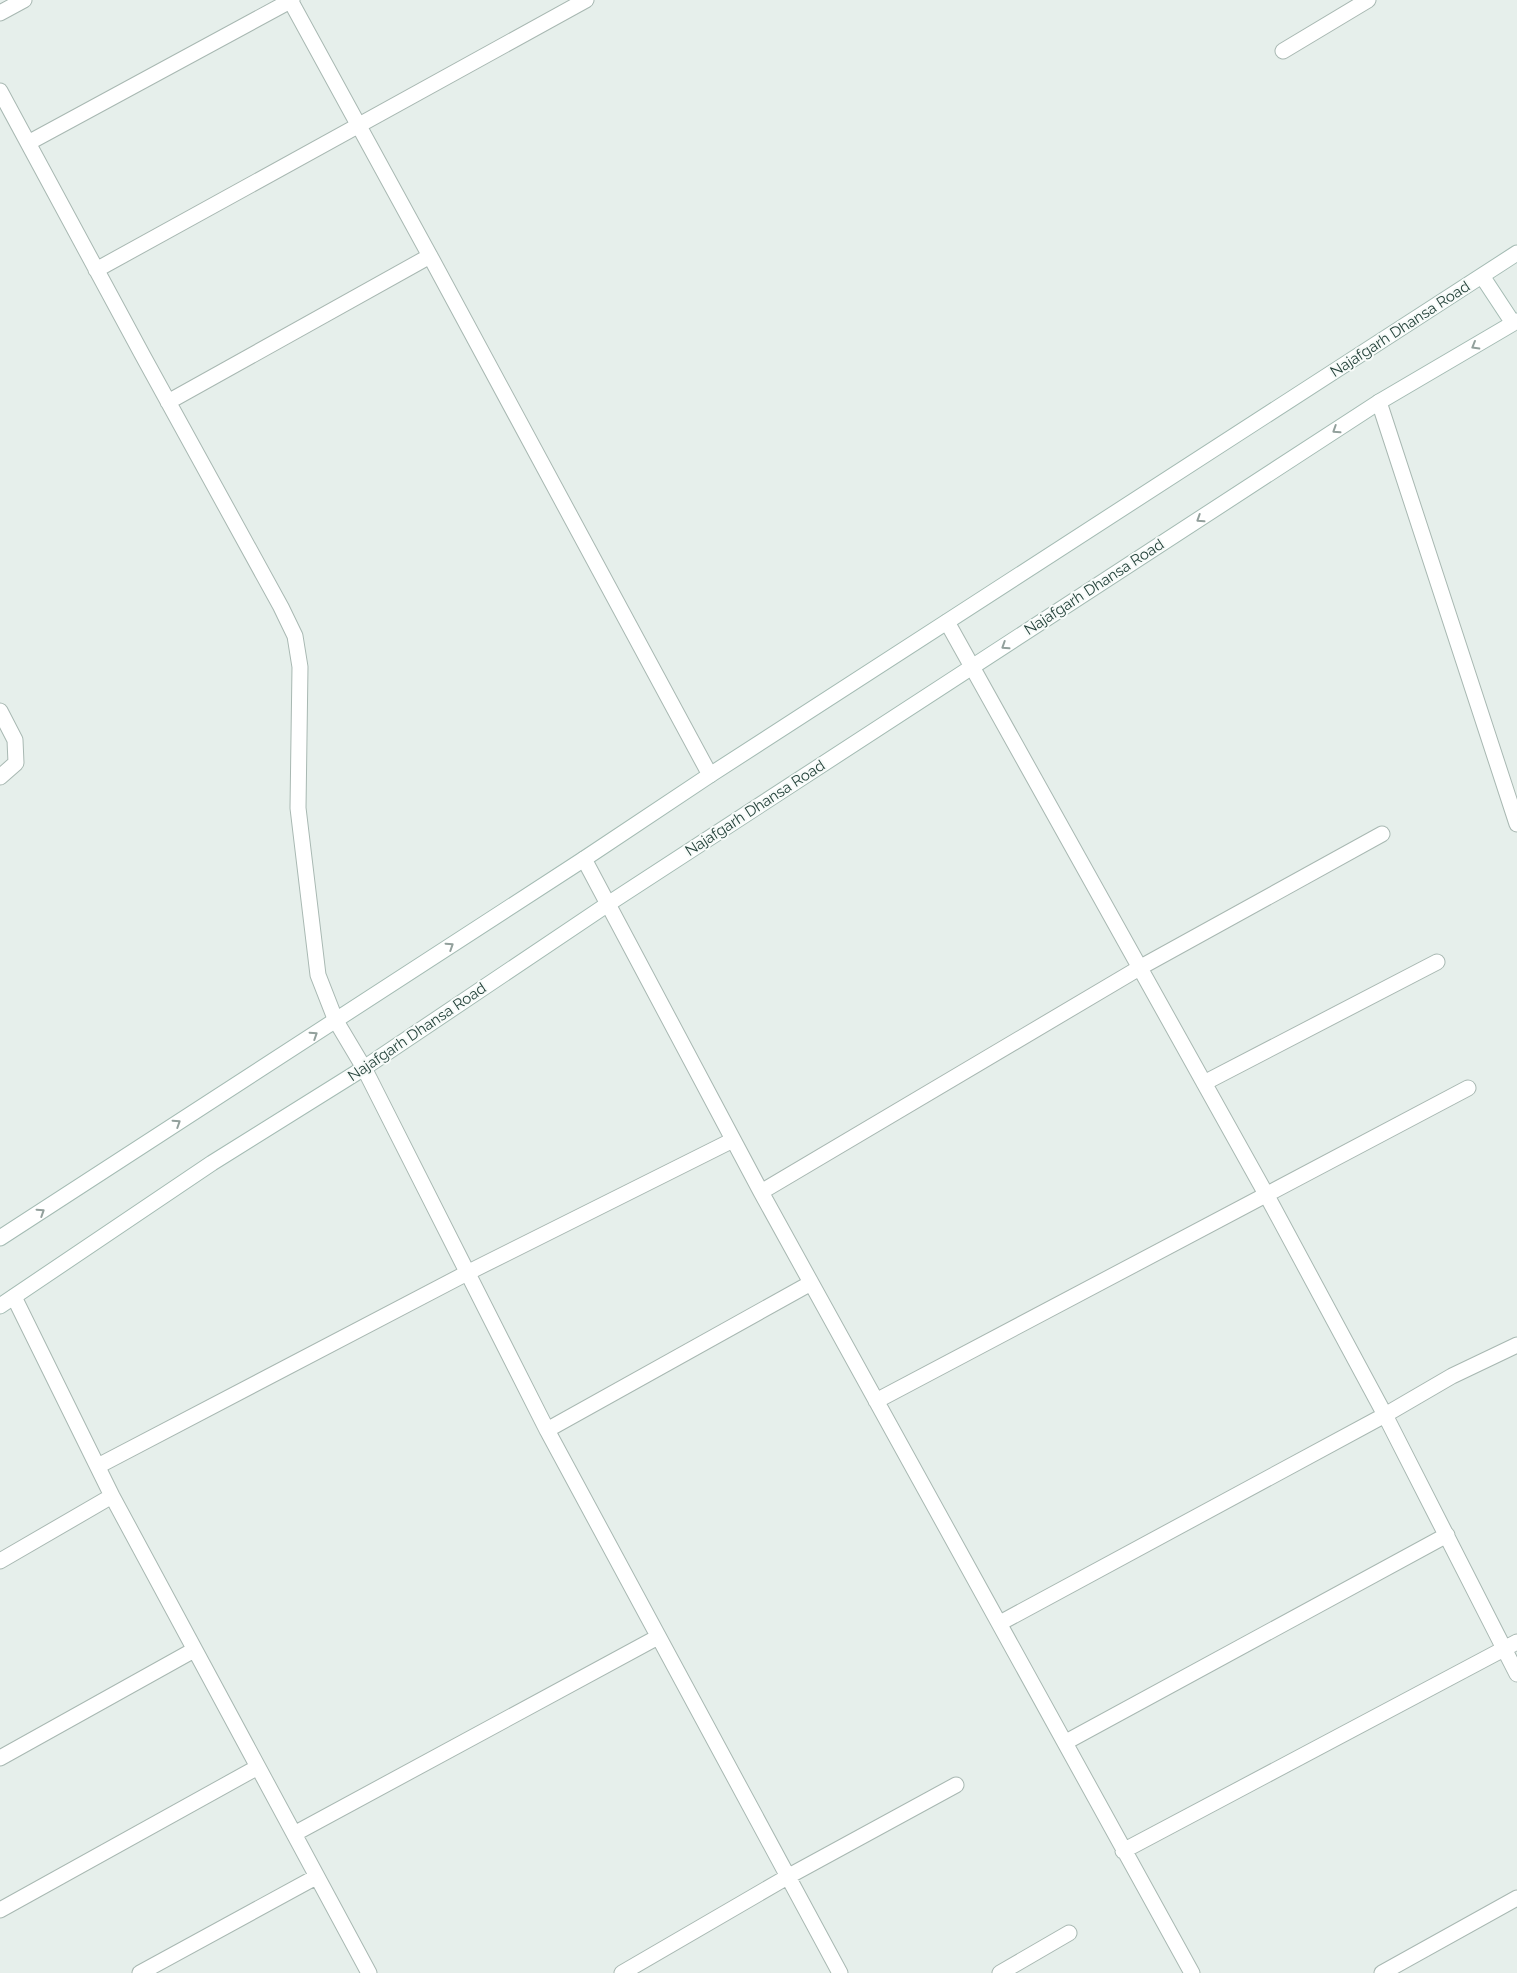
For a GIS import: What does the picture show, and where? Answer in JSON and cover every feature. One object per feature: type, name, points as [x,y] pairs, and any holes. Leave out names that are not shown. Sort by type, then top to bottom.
[{"type":"street","points":[[0,13],[24,0]]},
{"type":"street","points":[[28,143],[291,0],[710,775]]},
{"type":"street","points":[[96,270],[586,0]]},
{"type":"street","points":[[1283,51],[1368,0]]},
{"type":"street","points":[[0,91],[168,402],[282,607],[295,636],[300,666],[298,808],[318,975],[336,1021],[364,1068],[547,1430],[840,1973]]},
{"type":"street","name":"Najafgarh Dhansa Road","points":[[0,1238],[336,1021],[710,775],[1517,253]]},
{"type":"street","points":[[168,402],[430,256]]},
{"type":"street","points":[[1482,276],[1515,322]]},
{"type":"street","name":"Najafgarh Dhansa Road","points":[[0,1306],[212,1163],[364,1068],[608,904],[1379,402],[1515,322]]},
{"type":"street","points":[[1379,402],[1517,824]]},
{"type":"street","points":[[947,622],[1266,1194],[1447,1535],[1510,1645],[1517,1674]]},
{"type":"street","points":[[0,711],[15,740],[16,763],[0,777]]},
{"type":"street","points":[[761,1192],[1141,967],[1382,834]]},
{"type":"street","points":[[584,859],[761,1192],[1192,1973]]},
{"type":"street","points":[[1204,1083],[1437,962]]},
{"type":"street","points":[[876,1401],[1468,1088]]},
{"type":"street","points":[[98,1466],[467,1273],[733,1140]]},
{"type":"street","points":[[547,1430],[811,1283]]},
{"type":"street","points":[[14,1297],[112,1496],[369,1973]]},
{"type":"street","points":[[1000,1623],[1385,1415],[1452,1376],[1517,1345]]},
{"type":"street","points":[[0,1561],[112,1496]]},
{"type":"street","points":[[1066,1742],[1447,1535]]},
{"type":"street","points":[[294,1834],[658,1637]]},
{"type":"street","points":[[1123,1851],[1510,1645]]},
{"type":"street","points":[[0,1758],[194,1650]]},
{"type":"street","points":[[0,1910],[258,1767]]},
{"type":"street","points":[[622,1973],[788,1876],[956,1785]]},
{"type":"street","points":[[140,1973],[316,1877]]},
{"type":"street","points":[[1382,1973],[1517,1898]]},
{"type":"street","points":[[1000,1973],[1069,1934]]}]
